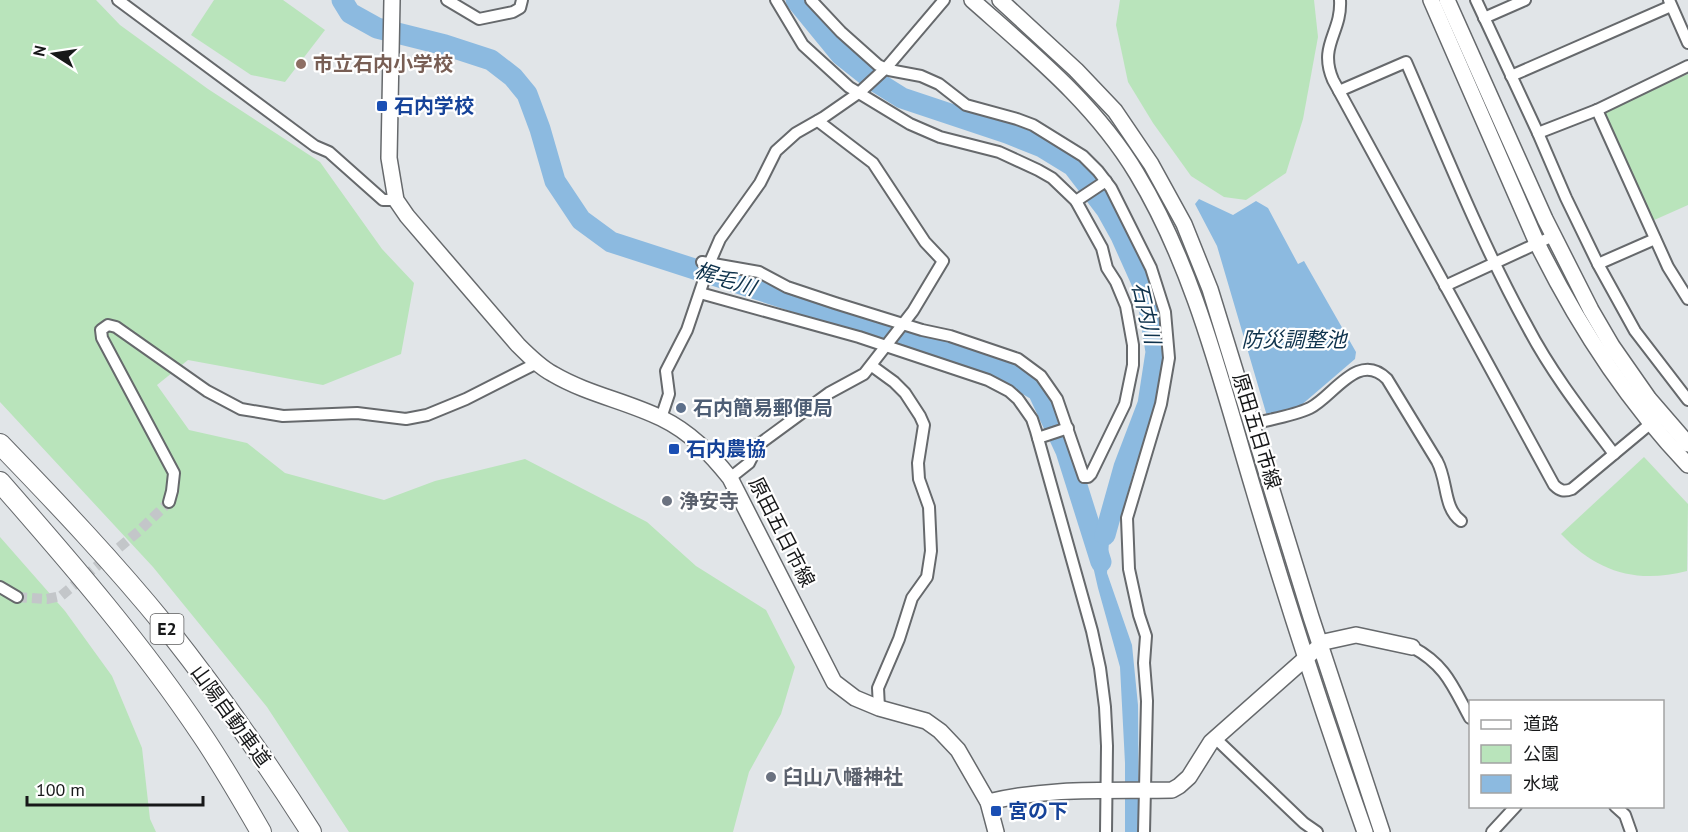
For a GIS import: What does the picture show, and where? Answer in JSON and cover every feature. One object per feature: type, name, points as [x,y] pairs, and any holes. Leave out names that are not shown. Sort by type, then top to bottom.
[{"type":"highway","name":"山陽自動車道","points":[[0,444],[76,523],[165,626],[236,718],[311,832]]},
{"type":"highway","name":"山陽自動車道","points":[[0,482],[50,539],[146,658],[201,734],[261,832]]},
{"type":"main road","name":"原田五日市線","points":[[392,0],[389,158],[396,200],[413,224],[518,345],[537,363],[554,375],[585,389],[661,418],[689,435],[709,452],[730,478],[834,682],[855,698],[879,708],[926,721],[940,731],[958,750],[988,802],[996,832]]},
{"type":"main road","name":"原田五日市線","points":[[972,0],[1064,82],[1101,122],[1136,173],[1168,233],[1193,296],[1281,584],[1365,832]]},
{"type":"main road","name":"原田五日市線","points":[[1000,0],[1076,70],[1115,111],[1168,192],[1200,261],[1320,645],[1382,832]]},
{"type":"main road","points":[[1431,0],[1537,243],[1576,317],[1650,424],[1688,465]]},
{"type":"main road","points":[[1447,0],[1553,236],[1591,310],[1612,346],[1649,399],[1688,444]]},
{"type":"main road","points":[[988,802],[1022,794],[1067,790],[1172,790],[1189,777],[1204,751],[1215,738],[1320,645],[1332,639],[1356,635],[1412,647]]},
{"type":"street","points":[[118,0],[132,4],[315,146],[329,152],[383,200],[396,200]]},
{"type":"street","points":[[447,0],[479,19],[513,12],[520,8],[522,0]]},
{"type":"street","points":[[707,264],[759,272],[787,287],[901,325],[1005,354],[1024,363],[1041,376],[1058,399],[1084,477],[1091,474],[1125,404],[1133,365],[1132,335],[1126,306],[1107,268],[1102,248],[1077,200],[1059,183],[1038,170],[999,152],[940,137],[910,124],[845,84],[804,45],[776,0]]},
{"type":"street","points":[[811,0],[840,32],[884,70],[921,76],[939,84],[966,105],[1033,125],[1083,156],[1121,206],[1151,268],[1162,301],[1168,335],[1168,358],[1164,392],[1127,513],[1129,569],[1146,636],[1144,832]]},
{"type":"street","points":[[661,418],[669,394],[666,371],[687,330],[701,291],[707,264],[720,239],[760,183],[776,151],[796,133],[859,93],[884,70],[944,0]]},
{"type":"street","points":[[1340,0],[1339,20],[1328,49],[1328,70],[1554,485],[1559,490],[1572,489],[1650,424]]},
{"type":"street","points":[[1476,0],[1598,264],[1635,331],[1688,399]]},
{"type":"street","points":[[1484,18],[1525,0]]},
{"type":"street","points":[[1512,76],[1670,3],[1688,43]]},
{"type":"street","points":[[1339,91],[1406,62],[1495,263],[1527,327],[1564,387],[1614,454]]},
{"type":"street","points":[[1538,133],[1597,110],[1688,66]]},
{"type":"street","points":[[1597,110],[1668,267],[1688,299]]},
{"type":"street","points":[[730,478],[749,463],[758,445],[829,393],[864,374],[872,366],[885,345],[913,311],[942,261],[925,242],[873,163],[818,121]]},
{"type":"street","points":[[1077,200],[1105,182]]},
{"type":"street","points":[[1445,286],[1553,236]]},
{"type":"street","points":[[1598,264],[1655,239]]},
{"type":"street","points":[[701,291],[885,345],[999,384],[1014,395],[1026,409],[1039,437],[1100,668],[1105,707],[1108,791],[1106,832]]},
{"type":"street","points":[[169,502],[174,473],[102,338],[101,330],[108,325],[116,327],[207,391],[241,409],[283,416],[357,413],[406,419],[427,415],[466,399],[537,363]]},
{"type":"street","points":[[872,366],[905,393],[924,425],[918,463],[919,479],[929,507],[931,551],[927,577],[912,598],[899,639],[878,688],[879,708]]},
{"type":"street","points":[[1252,424],[1312,407],[1337,384],[1360,371],[1370,369],[1379,372],[1387,379],[1437,461],[1443,473],[1451,512],[1461,522]]},
{"type":"street","points":[[1039,437],[1067,428]]},
{"type":"street","points":[[0,587],[17,597]]},
{"type":"street","points":[[1412,647],[1428,657],[1447,675],[1469,716]]},
{"type":"street","points":[[1215,738],[1306,825],[1317,832]]},
{"type":"street","points":[[1492,832],[1515,808]]},
{"type":"street","points":[[1616,808],[1625,816],[1631,832]]},
{"type":"green space","points":[[0,0],[96,0],[120,25],[208,89],[320,162],[382,249],[414,283],[401,354],[323,385],[188,360],[157,385],[189,430],[247,443],[285,473],[384,500],[435,481],[525,459],[647,522],[696,566],[766,610],[795,667],[781,714],[749,772],[733,832],[349,832],[267,707],[153,567],[0,402]]},
{"type":"green space","points":[[214,0],[283,0],[325,30],[285,82],[251,75],[191,35]]},
{"type":"green space","points":[[1120,0],[1314,0],[1318,37],[1303,119],[1286,173],[1246,200],[1224,197],[1191,176],[1153,123],[1128,82],[1116,25]]},
{"type":"green space","points":[[1688,74],[1688,205],[1652,221],[1605,115],[1608,108]]},
{"type":"green space","points":[[1644,457],[1688,504],[1687,571],[1651,576],[1618,572],[1589,558],[1561,534]]},
{"type":"green space","points":[[0,537],[65,611],[112,676],[142,748],[150,819],[156,832],[0,832]]},
{"type":"water","name":"防災調整池","points":[[1199,199],[1233,215],[1256,201],[1268,208],[1298,264],[1304,261],[1356,352],[1355,359],[1299,407],[1267,416],[1217,246],[1195,204]]},
{"type":"water","points":[[1120,500],[1109,541],[1107,573],[1132,645],[1138,705],[1139,832],[1125,832],[1125,763],[1120,667],[1087,540]]},
{"type":"waterway","name":"梶毛川","points":[[342,0],[350,13],[377,28],[445,45],[491,60],[513,77],[527,94],[555,181],[581,220],[611,242],[1000,368],[1038,391],[1066,451],[1101,562]]},
{"type":"waterway","name":"石内川","points":[[796,0],[841,55],[870,78],[902,98],[1042,147],[1073,166],[1106,209],[1143,285],[1156,352],[1148,404],[1124,467],[1105,535]]},
{"type":"tunnel","points":[[17,597],[47,599],[61,596],[139,531],[169,502]]},
{"type":"place","name":"市立石内小学校","points":[[301,64]]},
{"type":"place","name":"石内学校","points":[[382,106]]},
{"type":"place","name":"石内簡易郵便局","points":[[681,408]]},
{"type":"place","name":"石内農協","points":[[674,449]]},
{"type":"place","name":"浄安寺","points":[[667,501]]},
{"type":"place","name":"臼山八幡神社","points":[[771,777]]},
{"type":"place","name":"宮の下","points":[[996,811]]}]
